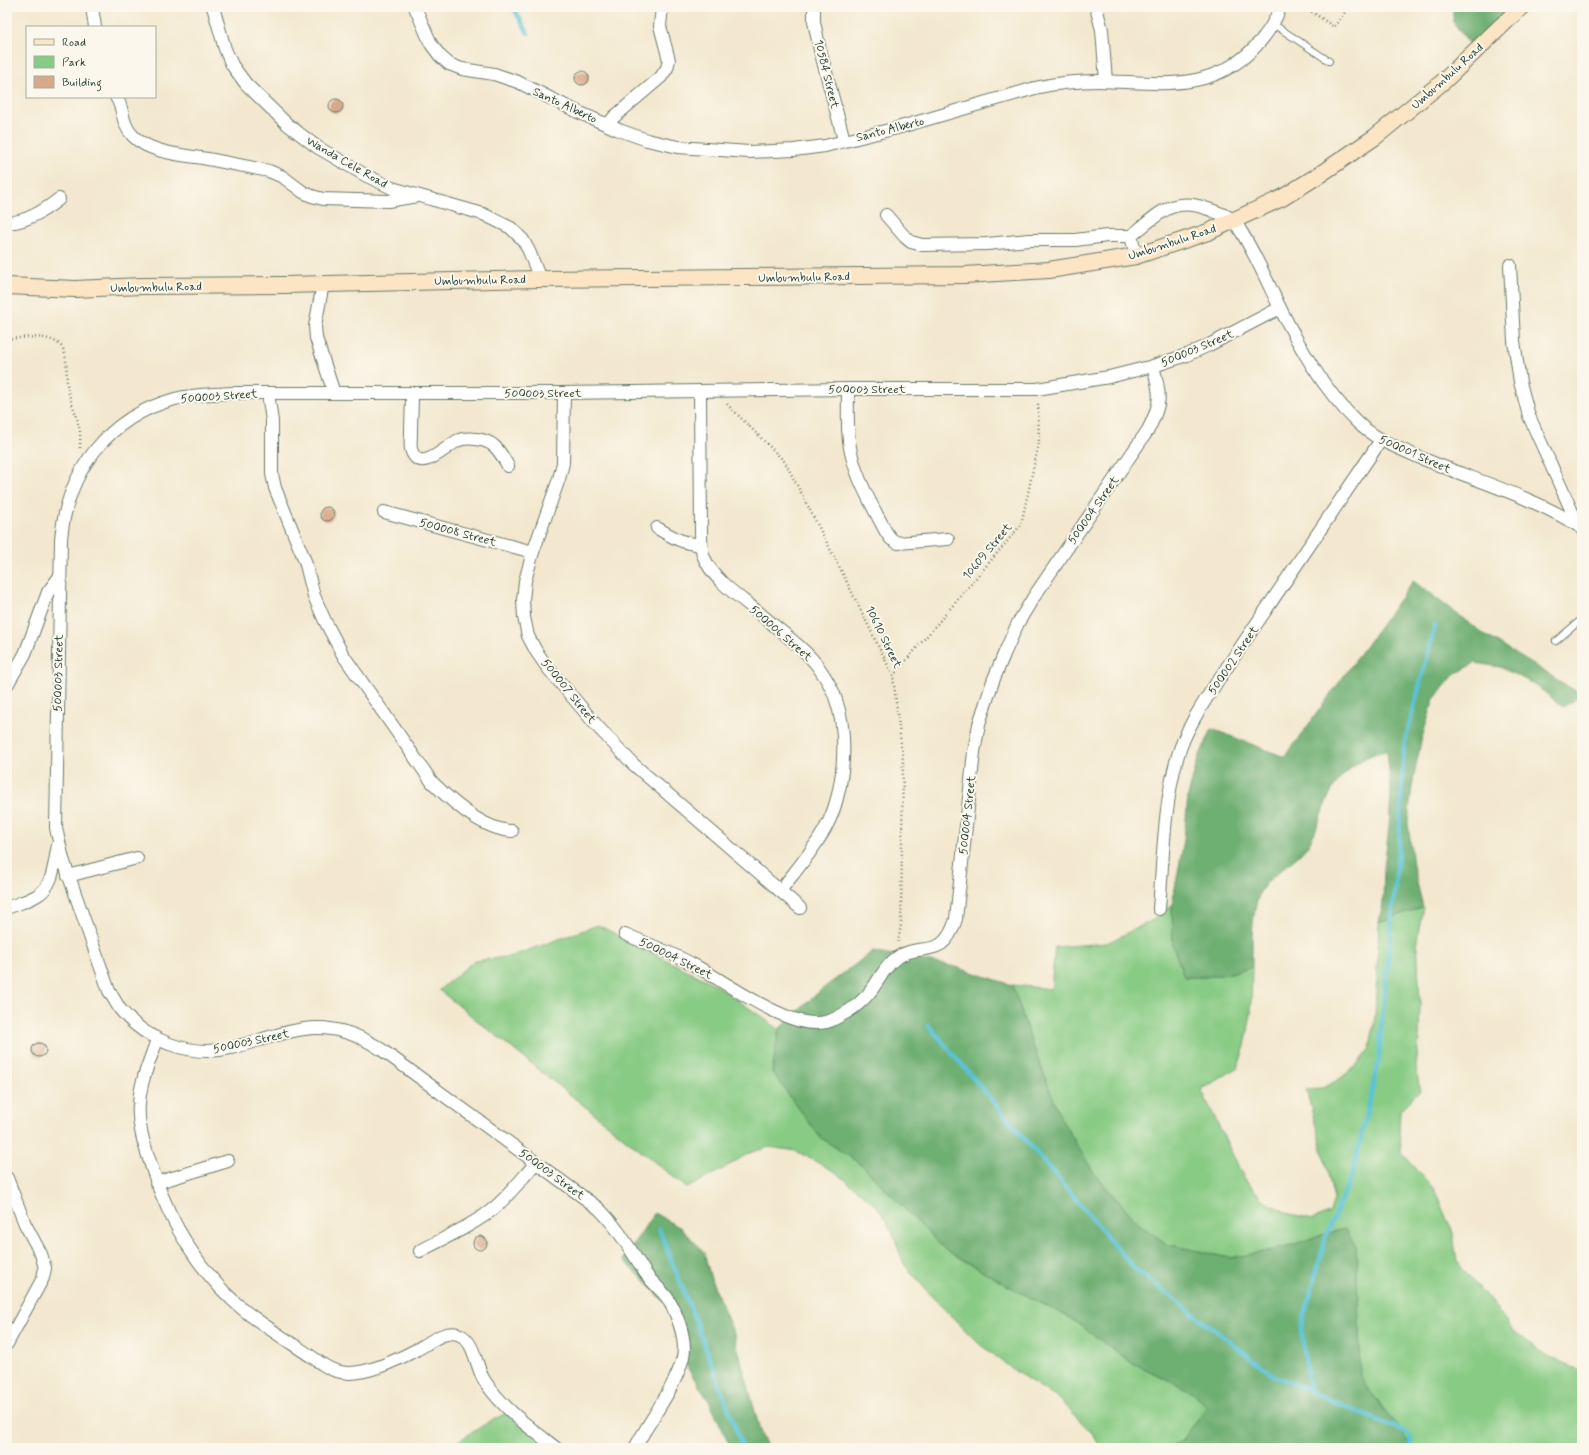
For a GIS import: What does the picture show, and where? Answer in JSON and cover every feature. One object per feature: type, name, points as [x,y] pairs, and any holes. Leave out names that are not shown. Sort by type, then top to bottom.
[{"type":"main road","name":"Umbumbulu Road","points":[[7,286],[75,289],[141,286],[540,279],[964,275],[1049,270],[1136,256],[1181,242],[1234,221],[1282,198],[1320,175],[1375,137],[1445,80],[1521,7]]},
{"type":"street","points":[[92,7],[96,26]]},
{"type":"street","name":"Wanda Cele Road","points":[[213,7],[225,49],[232,65],[246,84],[287,124],[317,147],[392,188],[483,214],[511,228],[523,240],[540,279]]},
{"type":"street","name":"Santo Alberto","points":[[415,7],[431,44],[440,56],[449,64],[494,74],[518,82],[608,125],[647,140],[678,147],[749,152],[825,146],[896,128],[1035,88],[1077,81],[1176,84],[1196,81],[1214,75],[1234,65],[1246,56],[1261,41],[1273,24],[1280,7]]},
{"type":"street","points":[[608,125],[614,117],[661,77],[667,68],[670,60],[660,26],[662,7]]},
{"type":"street","name":"10584 Street","points":[[814,7],[814,22],[820,50],[844,140]]},
{"type":"street","points":[[1097,11],[1102,30],[1106,82]]},
{"type":"street","points":[[116,98],[125,125],[134,137],[146,145],[163,151],[269,171],[283,177],[303,192],[323,199],[388,201],[418,196]]},
{"type":"street","points":[[7,223],[40,213],[59,199]]},
{"type":"street","points":[[886,215],[911,242],[922,245],[988,244],[1029,240],[1075,240],[1107,236],[1131,236],[1165,211],[1178,204],[1202,206],[1234,221]]},
{"type":"street","name":"500001 Street","points":[[1234,221],[1249,245],[1280,308],[1320,378],[1342,407],[1356,422],[1381,440],[1453,471],[1542,506],[1580,527]]},
{"type":"street","points":[[1131,236],[1136,256]]},
{"type":"street","points":[[1510,265],[1514,341],[1520,382],[1529,416],[1580,527]]},
{"type":"street","points":[[323,284],[315,326],[316,338],[334,393]]},
{"type":"street","name":"500003 Street","points":[[635,1448],[674,1381],[683,1356],[683,1337],[676,1316],[667,1298],[647,1276],[618,1231],[598,1208],[382,1050],[362,1038],[331,1029],[315,1028],[271,1037],[230,1048],[210,1051],[188,1049],[158,1040],[127,1017],[109,991],[58,844],[56,811],[62,523],[73,486],[82,468],[94,450],[129,419],[159,404],[176,399],[207,395],[268,393],[564,394],[848,389],[1037,389],[1109,377],[1153,366],[1187,355],[1280,308]]},
{"type":"street","name":"500004 Street","points":[[625,934],[690,963],[758,1003],[781,1014],[815,1024],[836,1018],[852,1008],[866,996],[894,959],[908,953],[936,947],[943,943],[953,928],[956,919],[974,752],[979,724],[993,681],[1018,623],[1033,598],[1148,430],[1159,404],[1158,383],[1153,366]]},
{"type":"street","points":[[848,389],[849,441],[853,461],[862,485],[886,532],[891,539],[898,543],[948,539]]},
{"type":"street","name":"500006 Street","points":[[700,392],[701,545],[704,555],[709,566],[728,587],[801,649],[818,667],[829,684],[840,714],[843,739],[842,763],[839,788],[834,809],[816,844],[780,891]]},
{"type":"street","points":[[268,393],[272,421],[272,474],[275,488],[305,561],[314,596],[334,640],[432,782],[447,796],[474,816],[498,830],[512,831]]},
{"type":"street","points":[[412,393],[411,448],[417,457],[422,460],[428,459],[442,452],[453,442],[460,439],[469,439],[491,443],[499,451],[508,466]]},
{"type":"street","name":"500007 Street","points":[[564,394],[563,463],[559,479],[524,581],[524,617],[528,636],[547,667],[633,764],[800,908]]},
{"type":"street","name":"500002 Street","points":[[1158,909],[1172,776],[1178,754],[1188,732],[1217,682],[1381,440]]},
{"type":"street","name":"500008 Street","points":[[384,512],[533,552]]},
{"type":"street","points":[[657,528],[685,543],[701,545]]},
{"type":"street","points":[[7,685],[25,654],[48,592],[60,576]]},
{"type":"street","points":[[7,908],[36,897],[46,888],[50,882],[58,844]]},
{"type":"street","points":[[68,876],[137,858]]},
{"type":"street","points":[[158,1040],[141,1089],[139,1104],[140,1124],[146,1152],[156,1183],[172,1220],[210,1276],[244,1310],[332,1370],[343,1373],[353,1373],[367,1370],[394,1360],[442,1336],[459,1334],[470,1344],[483,1378],[493,1392],[525,1425],[556,1448]]},
{"type":"street","points":[[156,1183],[228,1161]]},
{"type":"street","points":[[420,1251],[493,1209],[505,1198],[536,1163]]},
{"type":"street","points":[[7,1178],[26,1224],[41,1254],[45,1268],[43,1278],[7,1344]]},
{"type":"lane","points":[[1273,24],[1329,61]]},
{"type":"lane","points":[[1556,641],[1582,619]]},
{"type":"path","points":[[1305,7],[1334,27],[1350,7]]},
{"type":"path","points":[[7,339],[33,337],[44,338],[62,346],[65,354],[69,394],[80,428],[82,468]]},
{"type":"path","name":"10609 Street","points":[[893,676],[1021,525],[1039,442],[1037,389]]},
{"type":"path","name":"10610 Street","points":[[715,392],[785,462],[839,566],[893,676],[904,761],[901,925],[894,959]]},
{"type":"green space","points":[[1453,7],[1513,7],[1478,41],[1469,43],[1453,22]]},
{"type":"green space","points":[[1413,581],[1485,635],[1582,695],[1563,707],[1534,684],[1500,667],[1475,663],[1454,675],[1434,699],[1421,741],[1412,786],[1408,822],[1413,866],[1423,907],[1379,922],[1383,904],[1384,867],[1389,827],[1391,793],[1387,751],[1378,753],[1369,756],[1353,766],[1339,780],[1329,796],[1312,838],[1304,850],[1273,877],[1262,889],[1256,904],[1253,922],[1252,967],[1219,975],[1184,977],[1173,946],[1172,904],[1184,840],[1188,796],[1198,759],[1212,729],[1285,757]]},
{"type":"green space","points":[[1172,904],[1173,946],[1184,977],[1219,975],[1252,967],[1251,1014],[1245,1046],[1238,1067],[1201,1089],[1245,1180],[1267,1203],[1295,1216],[1313,1220],[1330,1212],[1334,1200],[1306,1089],[1322,1088],[1338,1080],[1355,1067],[1370,1048],[1375,1016],[1379,922],[1423,907],[1417,939],[1420,1004],[1419,1041],[1416,1067],[1420,1091],[1400,1111],[1399,1133],[1402,1153],[1434,1189],[1453,1234],[1457,1262],[1514,1331],[1547,1357],[1582,1370],[1582,1448],[1414,1448],[1361,1380],[1356,1247],[1344,1229],[1284,1248],[1230,1258],[1167,1244],[1140,1225],[1096,1176],[1061,1119],[1033,1046],[1012,985],[1051,989],[1055,947],[1107,943],[1153,920]]},
{"type":"green space","points":[[598,925],[716,985],[779,1029],[772,1072],[820,1137],[862,1165],[944,1249],[1016,1290],[1070,1318],[1129,1361],[1191,1391],[1207,1406],[1182,1441],[1166,1448],[1101,1448],[1092,1433],[1057,1398],[1015,1371],[978,1343],[933,1298],[904,1264],[892,1232],[878,1207],[837,1173],[796,1151],[769,1147],[749,1153],[687,1188],[439,990],[474,961],[512,956]]},
{"type":"green space","points":[[873,951],[956,967],[1012,985],[1033,1046],[1061,1119],[1096,1176],[1140,1225],[1167,1244],[1230,1258],[1284,1248],[1344,1229],[1356,1247],[1361,1380],[1414,1448],[1166,1448],[1182,1441],[1207,1407],[1191,1391],[1129,1361],[1070,1318],[1016,1290],[944,1249],[862,1165],[820,1137],[772,1072],[779,1029],[821,990]]},
{"type":"green space","points":[[654,1213],[681,1228],[704,1252],[711,1279],[734,1334],[761,1434],[768,1448],[731,1448],[709,1401],[688,1369],[666,1304],[623,1260]]},
{"type":"green space","points":[[515,1409],[561,1448],[447,1448],[492,1420]]},
{"type":"building","points":[[579,71],[585,71],[589,75],[589,81],[585,85],[579,85],[575,81],[575,75]]},
{"type":"building","points":[[333,99],[339,99],[343,103],[343,109],[339,113],[333,113],[329,109],[329,103]]},
{"type":"building","points":[[324,507],[330,507],[334,511],[334,517],[330,521],[324,521],[320,517],[320,511]]},
{"type":"building","points":[[36,1043],[42,1043],[46,1047],[46,1053],[42,1057],[36,1057],[32,1053],[32,1047]]},
{"type":"building","points":[[477,1236],[483,1236],[487,1240],[487,1246],[483,1250],[477,1250],[473,1246],[473,1240]]},
{"type":"waterway","points":[[513,7],[528,33]]},
{"type":"waterway","points":[[1310,1392],[1301,1329],[1327,1233],[1352,1175],[1378,1065],[1399,843],[1404,746],[1435,625]]},
{"type":"waterway","points":[[929,1026],[1135,1269],[1273,1375],[1411,1435],[1412,1448]]},
{"type":"waterway","points":[[659,1229],[696,1322],[743,1448]]}]
